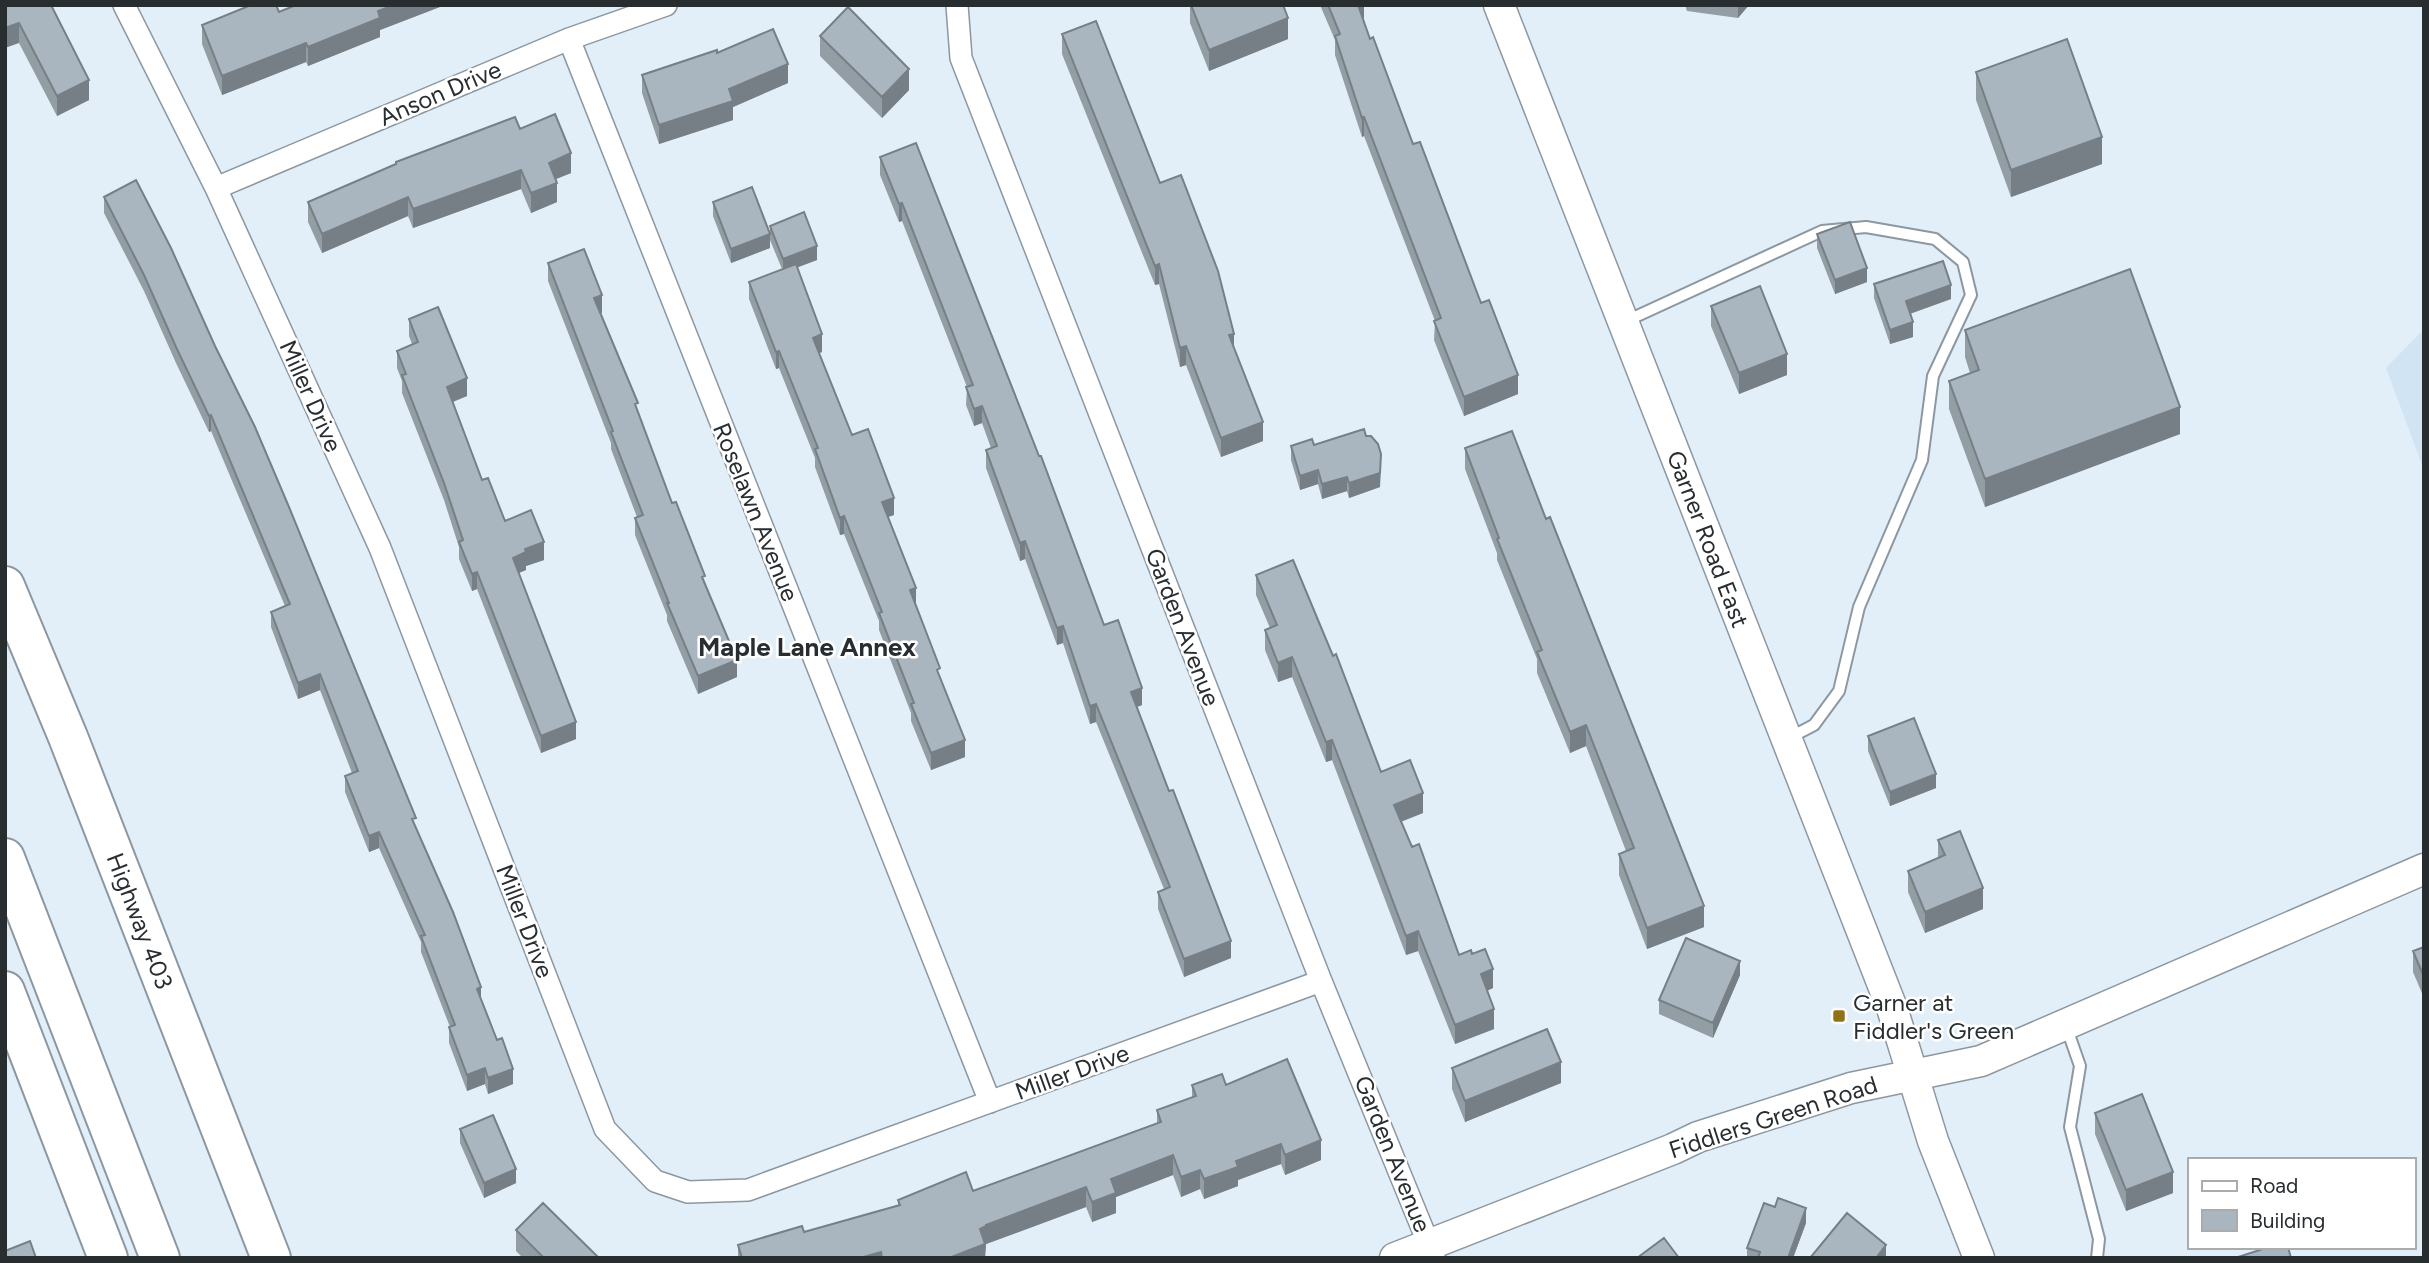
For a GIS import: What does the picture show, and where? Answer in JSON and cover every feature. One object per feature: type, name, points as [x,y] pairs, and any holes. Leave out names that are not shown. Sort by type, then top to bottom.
[{"type":"highway","name":"Highway 403","points":[[5,586],[68,737],[271,1258]]},
{"type":"highway","points":[[5,858],[160,1258]]},
{"type":"highway","points":[[5,991],[108,1258]]},
{"type":"main road","name":"Garner Road East","points":[[1499,5],[1892,1008],[1933,1141],[1979,1258]]},
{"type":"main road","name":"Fiddlers Green Road","points":[[1395,1258],[1432,1251],[1698,1137],[1851,1088],[1981,1061],[2424,869]]},
{"type":"street","name":"Miller Drive","points":[[124,5],[216,188],[380,548],[606,1129],[655,1181],[688,1192],[748,1190],[1321,981]]},
{"type":"street","name":"Anson Drive","points":[[216,188],[569,39],[666,5]]},
{"type":"street","name":"Garden Avenue","points":[[957,5],[961,58],[1321,981],[1432,1251]]},
{"type":"street","name":"Roselawn Avenue","points":[[569,39],[990,1102]]},
{"type":"lane","points":[[1623,322],[1822,230],[1866,227],[1935,239],[1963,262],[1971,295],[1933,376],[1922,460],[1859,607],[1839,691],[1814,725],[1786,739]]},
{"type":"lane","points":[[2066,1025],[2080,1066],[2070,1127],[2099,1240],[2097,1258]]},
{"type":"shaded area","points":[[2424,329],[2424,470],[2386,368]]},
{"type":"building","points":[[5,5],[51,5],[89,80],[57,96],[19,23],[5,28]]},
{"type":"building","points":[[251,5],[276,5],[279,12],[296,5],[394,5],[378,11],[380,18],[308,47],[306,43],[222,76],[202,25]]},
{"type":"building","points":[[1191,5],[1283,5],[1288,18],[1209,50]]},
{"type":"building","points":[[1328,5],[1358,5],[1370,39],[1373,37],[1413,144],[1420,142],[1481,303],[1489,300],[1518,375],[1464,397],[1434,321],[1441,318],[1364,117],[1362,118],[1335,36],[1340,34]]},
{"type":"building","points":[[848,7],[909,69],[882,97],[820,36]]},
{"type":"building","points":[[1096,21],[1160,183],[1181,175],[1218,271],[1234,334],[1229,335],[1263,422],[1221,438],[1186,346],[1180,348],[1159,264],[1155,266],[1062,34]]},
{"type":"building","points":[[773,29],[788,64],[729,89],[733,101],[659,125],[642,75],[717,50],[717,53]]},
{"type":"building","points":[[2067,39],[2102,137],[2011,170],[1976,72]]},
{"type":"building","points":[[555,114],[571,153],[549,163],[557,183],[531,193],[521,170],[413,209],[408,197],[322,234],[308,202],[396,162],[515,117],[520,129]]},
{"type":"building","points":[[916,143],[1041,456],[1104,625],[1118,620],[1142,688],[1131,692],[1169,791],[1173,790],[1231,941],[1184,959],[1158,892],[1170,887],[1096,704],[1090,706],[1063,626],[1057,628],[1025,541],[1020,543],[986,450],[997,446],[982,406],[974,409],[966,387],[973,385],[902,203],[899,204],[880,157]]},
{"type":"building","points":[[136,180],[255,427],[289,507],[416,818],[412,819],[453,912],[481,987],[477,989],[497,1040],[502,1038],[513,1069],[488,1078],[485,1068],[467,1075],[449,1027],[455,1025],[421,936],[425,935],[379,832],[369,836],[345,776],[358,771],[320,674],[298,683],[271,612],[290,604],[211,415],[209,416],[144,275],[104,197]]},
{"type":"building","points":[[752,187],[770,234],[731,249],[713,202]]},
{"type":"building","points":[[804,212],[817,246],[783,259],[770,226]]},
{"type":"building","points":[[1850,222],[1867,268],[1835,280],[1817,234]]},
{"type":"building","points":[[584,249],[602,295],[594,298],[638,403],[635,404],[672,503],[676,502],[705,576],[702,577],[737,660],[698,676],[635,518],[643,515],[548,263]]},
{"type":"building","points":[[1943,261],[1951,285],[1906,301],[1913,322],[1890,330],[1874,284]]},
{"type":"building","points":[[796,264],[822,334],[813,338],[852,435],[868,429],[894,498],[882,502],[916,588],[910,590],[940,668],[937,670],[965,740],[931,753],[879,613],[882,612],[844,516],[840,518],[815,449],[818,448],[749,282]]},
{"type":"building","points":[[2130,269],[2180,407],[1985,479],[1949,381],[1979,370],[1965,330]]},
{"type":"building","points":[[1760,286],[1787,354],[1739,373],[1711,306]]},
{"type":"building","points":[[438,307],[467,378],[447,387],[482,480],[488,478],[505,521],[531,510],[544,542],[525,549],[526,552],[513,558],[576,722],[541,736],[477,572],[472,574],[459,542],[463,540],[444,483],[402,375],[406,374],[397,351],[418,342],[409,319]]},
{"type":"building","points":[[1364,429],[1366,436],[1371,436],[1378,444],[1381,454],[1380,473],[1349,483],[1347,477],[1322,484],[1318,470],[1300,476],[1291,446],[1312,439],[1314,445]]},
{"type":"building","points":[[1512,431],[1546,519],[1550,517],[1704,906],[1647,928],[1619,854],[1634,848],[1586,725],[1570,732],[1537,652],[1542,650],[1497,539],[1499,538],[1465,448]]},
{"type":"building","points":[[1293,560],[1333,656],[1336,654],[1381,772],[1410,760],[1423,793],[1394,805],[1412,847],[1419,844],[1459,955],[1471,950],[1472,954],[1485,949],[1493,969],[1481,974],[1494,1009],[1455,1025],[1418,931],[1406,936],[1332,740],[1326,742],[1292,657],[1278,663],[1265,630],[1277,625],[1256,575]]},
{"type":"building","points":[[1914,718],[1936,774],[1890,792],[1868,736]]},
{"type":"building","points":[[1960,831],[1983,888],[1925,912],[1908,871],[1945,855],[1938,840]]},
{"type":"building","points":[[1686,938],[1740,961],[1713,1023],[1659,1000]]},
{"type":"building","points":[[2424,947],[2424,977],[2413,951]]},
{"type":"building","points":[[1547,1029],[1561,1062],[1465,1101],[1452,1068]]},
{"type":"building","points":[[1287,1059],[1321,1140],[1285,1155],[1281,1144],[1236,1161],[1238,1167],[1204,1179],[1200,1170],[1181,1177],[1173,1155],[1111,1179],[1116,1193],[1092,1202],[1086,1187],[986,1225],[980,1229],[985,1244],[949,1258],[882,1258],[881,1252],[860,1258],[742,1258],[738,1245],[802,1226],[804,1232],[900,1205],[898,1200],[966,1172],[973,1191],[1161,1122],[1157,1110],[1196,1096],[1192,1085],[1222,1074],[1226,1085]]},
{"type":"building","points":[[2142,1094],[2173,1172],[2126,1190],[2095,1113]]},
{"type":"building","points":[[493,1115],[516,1169],[484,1183],[460,1129]]},
{"type":"building","points":[[1778,1198],[1806,1208],[1788,1258],[1758,1258],[1760,1252],[1747,1248],[1764,1203],[1775,1207]]},
{"type":"building","points":[[543,1203],[599,1258],[544,1258],[516,1230]]},
{"type":"building","points":[[1847,1213],[1886,1245],[1876,1258],[1810,1258]]},
{"type":"building","points":[[1664,1238],[1679,1258],[1637,1258]]},
{"type":"building","points":[[30,1241],[36,1258],[5,1258],[5,1251]]},
{"type":"building","points":[[2263,1249],[2289,1249],[2291,1258],[2235,1258]]},
{"type":"place","name":"Garner at Fiddler's Green","points":[[1839,1016]]},
{"type":"district","name":"Maple Lane Annex","points":[[807,647]]}]
